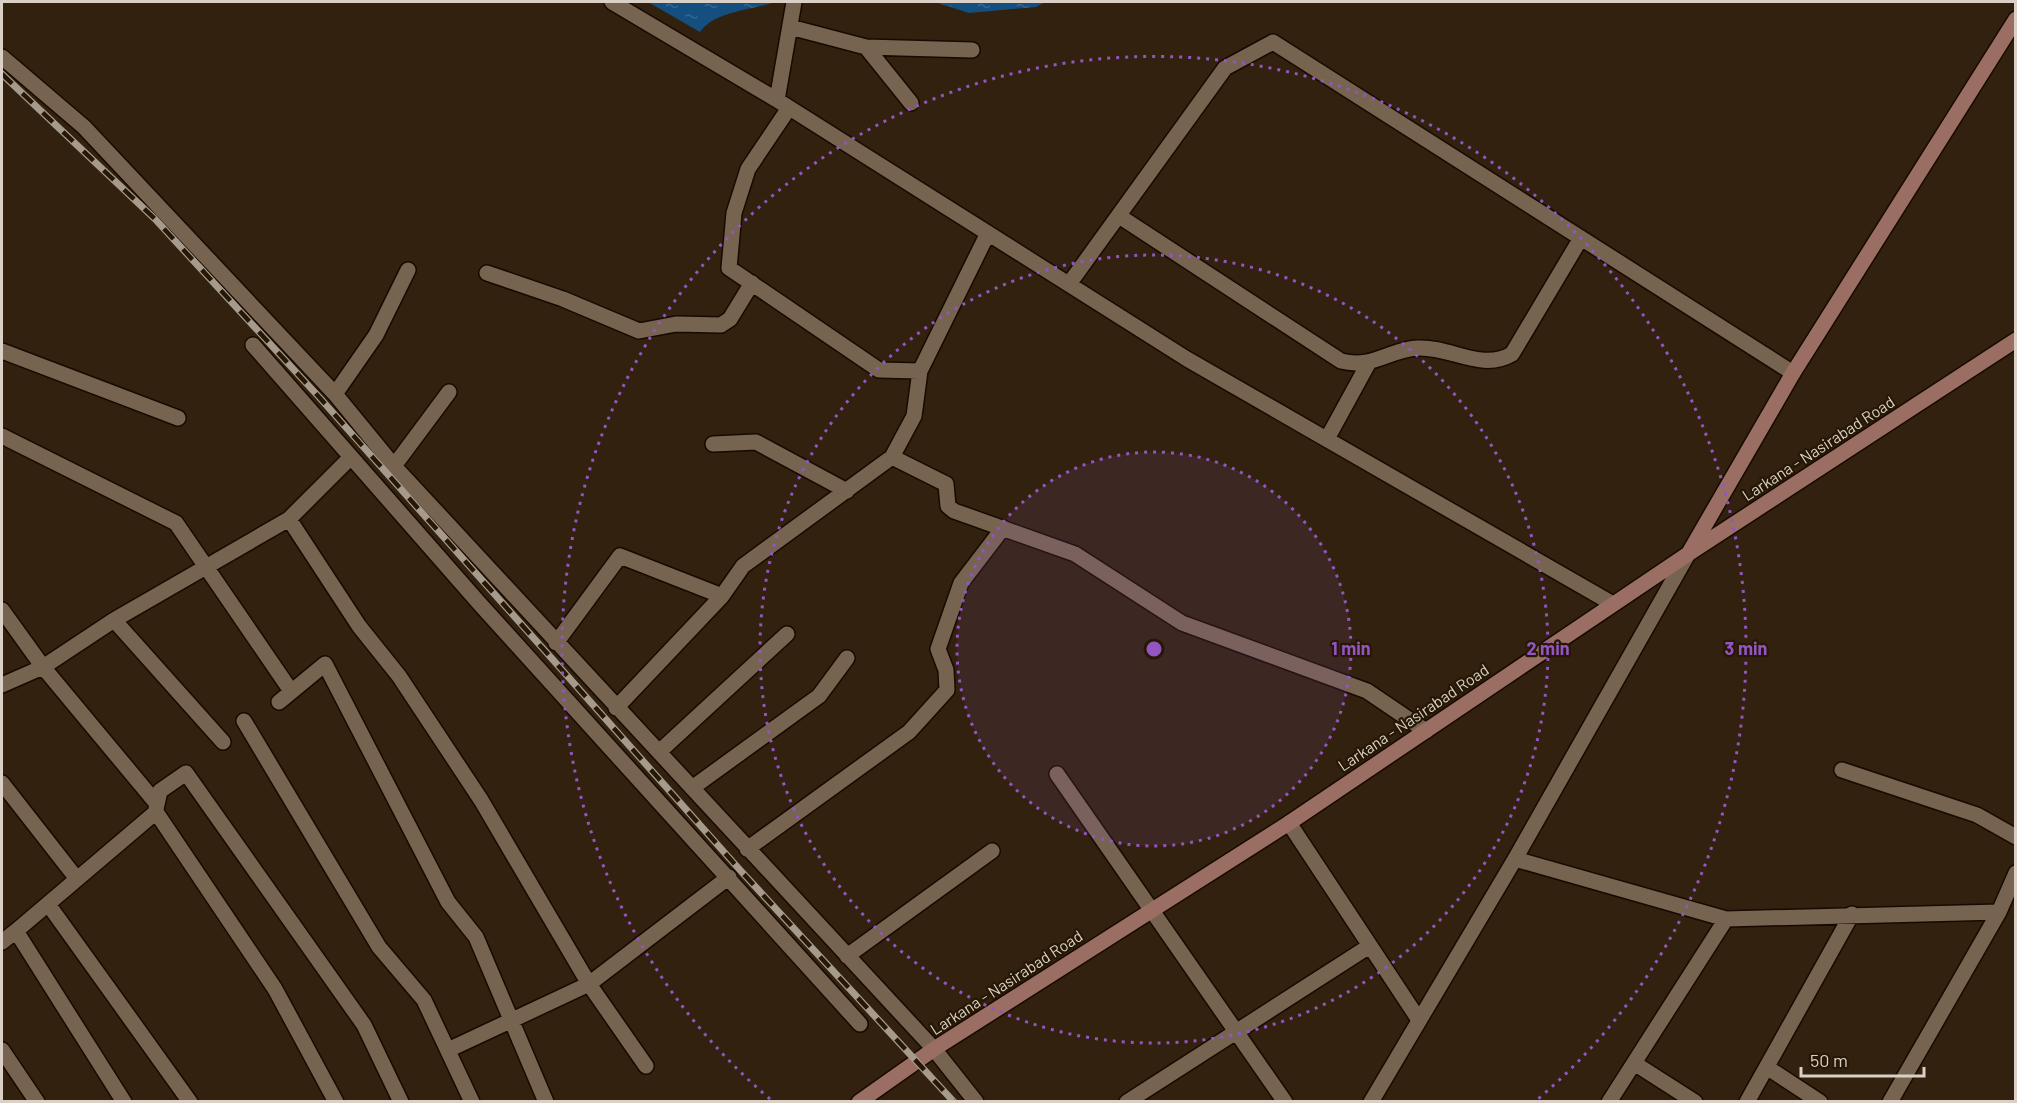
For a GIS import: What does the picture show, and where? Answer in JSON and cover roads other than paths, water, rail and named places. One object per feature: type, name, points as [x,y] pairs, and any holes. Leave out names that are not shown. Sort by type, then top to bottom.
[{"type":"main road","points":[[1688,554],[1793,373],[2016,19]]},
{"type":"main road","name":"Larkana - Nasirabad Road","points":[[859,1101],[934,1049],[1288,823],[1688,554],[2016,340]]},
{"type":"street","points":[[612,2],[783,104],[1188,359],[1613,604]]},
{"type":"street","points":[[794,2],[783,104],[748,169],[734,213],[729,268],[879,370],[920,371]]},
{"type":"street","points":[[790,27],[866,47],[972,50]]},
{"type":"street","points":[[1069,284],[1224,68],[1273,42],[1793,373]]},
{"type":"street","points":[[866,47],[911,103]]},
{"type":"street","points":[[2,57],[84,127],[335,394],[394,466],[934,1049],[976,1101]]},
{"type":"street","points":[[1119,216],[1341,361],[1368,364],[1416,348],[1444,350],[1483,362],[1499,362],[1512,354],[1581,238]]},
{"type":"street","points":[[616,708],[722,596],[743,566],[892,457],[914,416],[920,371],[988,233]]},
{"type":"street","points":[[335,394],[376,335],[408,270]]},
{"type":"street","points":[[487,273],[564,299],[639,332],[676,324],[721,325],[730,319],[752,283]]},
{"type":"street","points":[[253,345],[350,458],[860,1024]]},
{"type":"street","points":[[2,351],[178,418]]},
{"type":"street","points":[[1327,439],[1368,364]]},
{"type":"street","points":[[394,466],[449,392]]},
{"type":"street","points":[[2,436],[176,523],[208,566],[291,691]]},
{"type":"street","points":[[713,444],[756,442],[847,491]]},
{"type":"street","points":[[892,457],[946,484],[948,506],[954,511],[1075,554],[1182,623],[1367,691],[1426,730]]},
{"type":"street","points":[[2,685],[43,667],[114,620],[289,519],[350,458]]},
{"type":"street","points":[[289,519],[359,626],[399,676],[482,800],[589,984],[646,1066]]},
{"type":"street","points":[[747,849],[909,732],[947,690],[946,670],[938,649],[961,583],[1003,528]]},
{"type":"street","points":[[1371,1101],[1515,859],[1688,554]]},
{"type":"street","points":[[556,643],[620,556],[722,596]]},
{"type":"street","points":[[2,610],[43,667],[157,808],[275,989],[336,1101]]},
{"type":"street","points":[[114,620],[223,742]]},
{"type":"street","points":[[659,752],[787,634]]},
{"type":"street","points":[[692,788],[819,696],[847,658]]},
{"type":"street","points":[[279,702],[325,664],[448,902],[476,937],[546,1101]]},
{"type":"street","points":[[244,721],[380,946],[424,1000],[472,1101]]},
{"type":"street","points":[[1842,770],[1977,815],[2016,837]]},
{"type":"street","points":[[2,942],[157,808],[160,791],[186,773],[364,1025],[401,1101]]},
{"type":"street","points":[[1057,774],[1285,1101]]},
{"type":"street","points":[[2,783],[77,879]]},
{"type":"street","points":[[1288,823],[1419,1020]]},
{"type":"street","points":[[847,956],[992,851]]},
{"type":"street","points":[[1515,859],[1726,919],[1999,912]]},
{"type":"street","points":[[1890,1101],[1999,912],[2016,873]]},
{"type":"street","points":[[448,1050],[589,984],[729,878]]},
{"type":"street","points":[[48,904],[190,1101]]},
{"type":"street","points":[[1747,1101],[1768,1068],[1852,914]]},
{"type":"street","points":[[1609,1101],[1726,919]]},
{"type":"street","points":[[16,931],[124,1101]]},
{"type":"street","points":[[1127,1101],[1368,946]]},
{"type":"street","points":[[2,1050],[37,1101]]},
{"type":"street","points":[[1634,1064],[1695,1101]]},
{"type":"street","points":[[1768,1068],[1820,1101]]},
{"type":"water","points":[[648,2],[775,2],[724,15],[706,25],[700,32]]},
{"type":"water","points":[[935,2],[1045,2],[1036,7],[969,13]]},
{"type":"railway","points":[[2,74],[155,219],[319,397],[740,870],[954,1102]]}]
